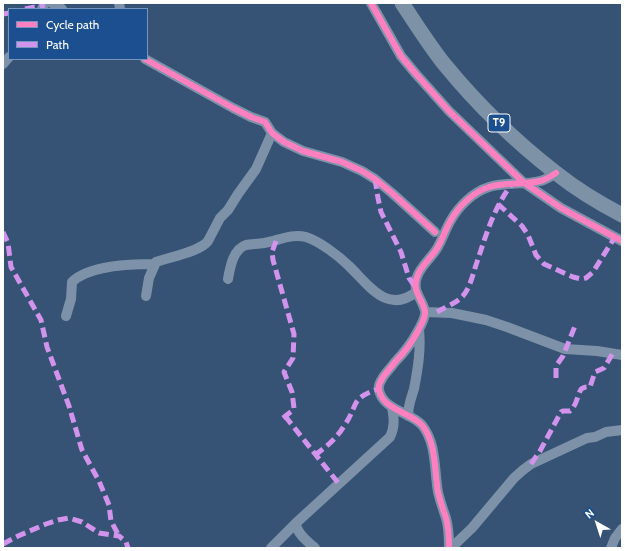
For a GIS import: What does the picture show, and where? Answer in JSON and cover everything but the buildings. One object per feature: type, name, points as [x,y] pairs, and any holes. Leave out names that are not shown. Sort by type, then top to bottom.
[{"type":"highway","name":"T9","points":[[402,3],[434,50],[459,82],[493,117],[527,149],[556,173],[583,192],[622,215]]},
{"type":"street","points":[[371,3],[401,56],[416,74],[449,111],[523,182],[562,208],[622,241]]},
{"type":"street","points":[[147,60],[250,117],[265,122],[272,133],[284,142],[342,162],[362,171],[375,179],[392,193],[435,232]]},
{"type":"street","points":[[66,316],[72,299],[72,282],[77,277],[124,264],[154,264],[158,261],[178,255],[207,243],[220,218],[228,210],[256,169],[272,133]]},
{"type":"street","points":[[412,295],[416,278],[442,240],[451,219],[460,208],[477,193],[494,186],[539,181],[556,173]]},
{"type":"street","points":[[435,232],[442,231],[447,228]]},
{"type":"street","points":[[428,261],[435,232]]},
{"type":"street","points":[[228,279],[234,257],[241,248],[246,245],[299,236],[307,238],[332,252],[349,266],[366,284],[386,298],[398,301],[412,295]]},
{"type":"street","points":[[146,296],[149,278],[154,264]]},
{"type":"street","points":[[412,295],[424,308],[486,320],[565,349],[597,351],[622,355]]},
{"type":"street","points":[[424,308],[424,318],[419,329],[408,346],[382,377],[378,389],[380,394],[392,407],[417,420],[428,434],[434,454],[438,492],[448,527],[450,548]]},
{"type":"street","points":[[408,416],[409,404],[414,388],[420,356],[421,342],[419,329]]},
{"type":"street","points":[[271,548],[296,523],[390,437],[393,432],[394,424],[392,407]]},
{"type":"street","points":[[450,548],[472,528],[514,478],[531,464],[587,438],[595,437],[606,432],[622,430]]},
{"type":"street","points":[[296,523],[299,532],[315,548]]},
{"type":"street","points":[[611,548],[615,538],[622,529]]},
{"type":"marked path","points":[[30,8],[45,5]]},
{"type":"marked path","points":[[3,14],[8,13]]},
{"type":"marked path","points":[[375,179],[381,212],[401,252],[409,278],[416,288]]},
{"type":"marked path","points":[[437,312],[461,298],[467,291],[495,212],[512,184]]},
{"type":"marked path","points":[[498,204],[522,226],[528,235],[536,255],[544,264],[573,277],[581,279],[586,278],[593,272],[615,237]]},
{"type":"marked path","points":[[3,232],[8,243],[11,267],[41,320],[47,347],[69,406],[82,450],[99,481],[109,505],[111,521],[119,536]]},
{"type":"marked path","points":[[276,241],[272,252],[273,260],[294,334],[293,358],[284,372],[292,392],[294,408],[279,421]]},
{"type":"marked path","points":[[556,378],[556,366],[563,356],[575,326]]},
{"type":"marked path","points":[[531,464],[540,451],[561,412],[570,411],[573,408],[581,389],[590,387],[595,372],[604,368],[613,353]]},
{"type":"marked path","points":[[315,455],[338,434],[349,419],[358,400],[378,389]]},
{"type":"marked path","points":[[285,416],[339,484]]},
{"type":"marked path","points":[[3,544],[46,524],[69,518],[82,522],[99,533],[119,536],[126,542],[128,548]]},
{"type":"cycle path","points":[[371,3],[401,56],[416,74],[449,111],[523,182],[561,208],[622,241]]},
{"type":"cycle path","points":[[147,60],[233,108],[265,122],[272,133],[284,142],[303,151],[342,162],[362,171],[375,179],[392,193],[435,232]]},
{"type":"cycle path","points":[[449,548],[448,526],[438,492],[433,449],[427,432],[417,421],[386,402],[379,390],[379,384],[405,351],[423,321],[425,311],[416,287],[417,277],[420,270],[438,247],[449,224],[458,210],[467,200],[483,189],[501,185],[540,181],[556,173]]}]
